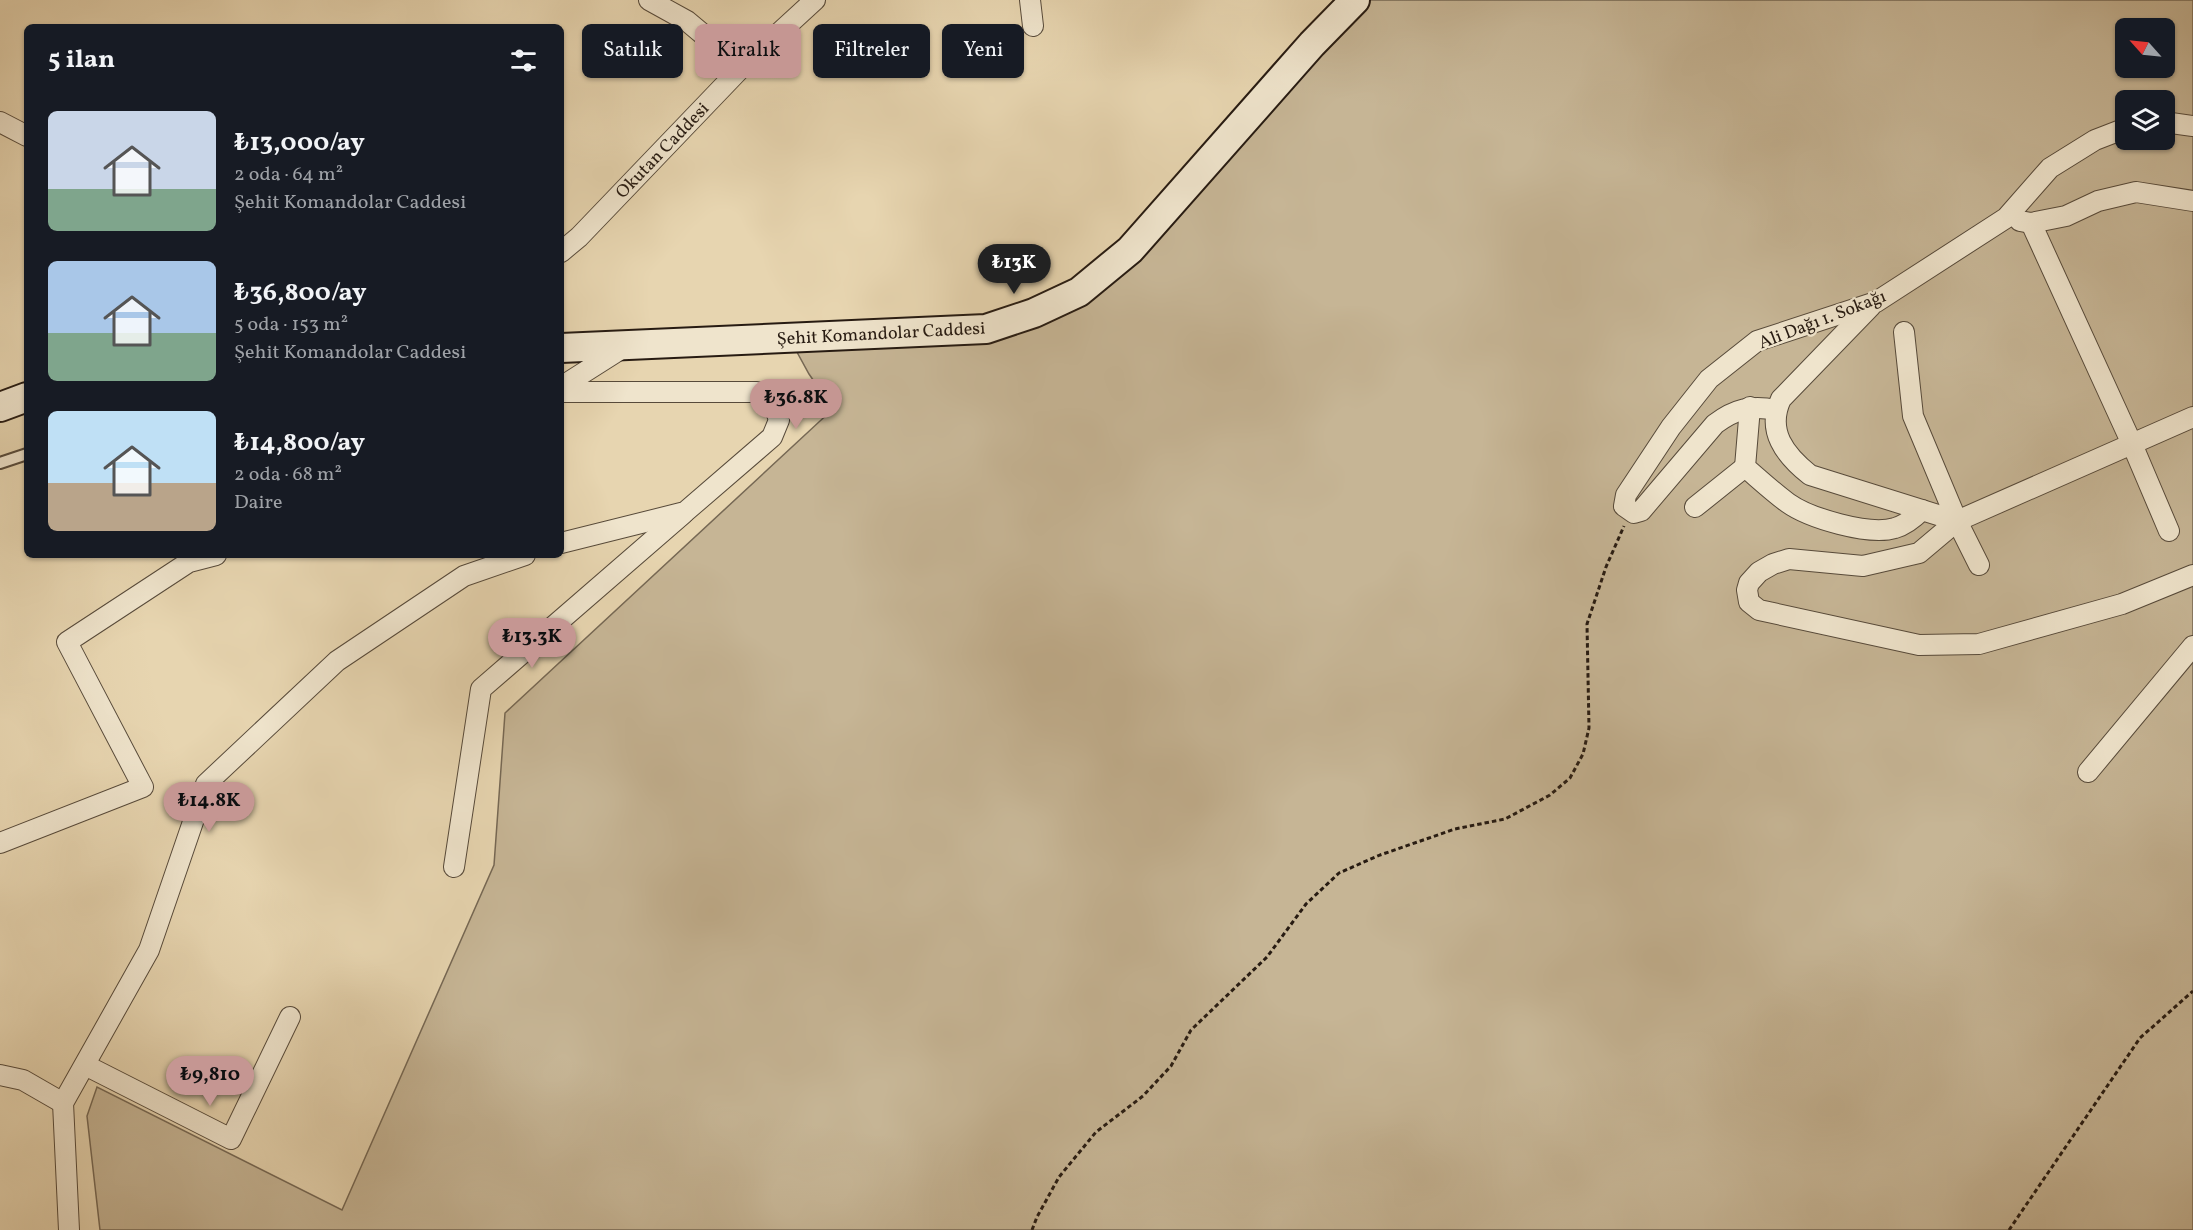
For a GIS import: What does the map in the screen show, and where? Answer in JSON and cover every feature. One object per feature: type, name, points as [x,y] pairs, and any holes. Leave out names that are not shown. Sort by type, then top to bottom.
[{"type":"main road","name":"Şehit Komandolar Caddesi","points":[[564,348],[986,329],[1034,313],[1079,292],[1130,250],[1304,53],[1355,0]]},
{"type":"main road","points":[[0,406],[24,398]]},
{"type":"street","points":[[649,0],[695,28]]},
{"type":"street","name":"Okutan Caddesi","points":[[789,24],[815,0]]},
{"type":"street","points":[[1030,0],[1033,26]]},
{"type":"street","name":"Okutan Caddesi","points":[[564,250],[579,237],[731,78]]},
{"type":"street","points":[[0,122],[24,134]]},
{"type":"street","points":[[2175,124],[2193,126]]},
{"type":"street","name":"Ali Dağı 1. Sokağı","points":[[1630,512],[1624,506],[1626,495],[1671,427],[1709,379],[1757,341],[1875,302],[2006,218],[2050,168],[2095,140],[2115,132]]},
{"type":"street","points":[[2006,218],[2031,223],[2066,216],[2098,201],[2136,192],[2193,201]]},
{"type":"street","points":[[2031,223],[2132,444],[2169,531]]},
{"type":"street","points":[[1875,302],[1781,399],[1776,410],[1776,434],[1793,462],[1810,475],[1957,521]]},
{"type":"street","points":[[1904,332],[1913,416],[1957,521],[1979,565]]},
{"type":"street","points":[[564,385],[629,344]]},
{"type":"street","points":[[0,406],[24,385]]},
{"type":"street","points":[[454,867],[481,689],[772,437],[779,420],[773,402],[758,392],[564,392]]},
{"type":"street","points":[[1630,512],[1641,511],[1715,424],[1728,414],[1750,407],[1776,410]]},
{"type":"street","points":[[1695,507],[1745,467],[1750,407]]},
{"type":"street","points":[[2193,417],[1957,521],[1919,553],[1863,566],[1789,559],[1759,572],[1749,583],[1747,596],[1749,602],[1759,610],[1919,645],[1979,644],[2121,604],[2193,575]]},
{"type":"street","points":[[1745,467],[1790,504],[1833,522],[1880,531],[1895,528],[1910,521],[1922,510]]},
{"type":"street","points":[[564,542],[685,512]]},
{"type":"street","points":[[0,843],[143,787],[67,642],[189,562],[204,558]]},
{"type":"street","points":[[69,1230],[63,1103],[149,950],[206,784],[337,661],[464,576],[516,558]]},
{"type":"street","points":[[2088,772],[2193,646]]},
{"type":"street","points":[[84,1065],[231,1139],[290,1017]]},
{"type":"street","points":[[0,1075],[23,1080],[63,1103]]},
{"type":"lane","points":[[0,463],[24,455]]},
{"type":"path","points":[[1032,1230],[1059,1177],[1096,1132],[1143,1096],[1171,1066],[1191,1030],[1267,957],[1306,904],[1339,873],[1380,855],[1455,829],[1505,819],[1550,795],[1570,778],[1583,754],[1589,728],[1587,624],[1606,567],[1630,512]]},
{"type":"path","points":[[2009,1230],[2140,1038],[2193,991]]},
{"type":"shaded area","points":[[1356,0],[2193,0],[2193,1230],[100,1230],[87,1116],[97,1087],[342,1210],[494,865],[505,713],[833,409],[809,374],[792,343],[977,333],[1076,290]]}]
